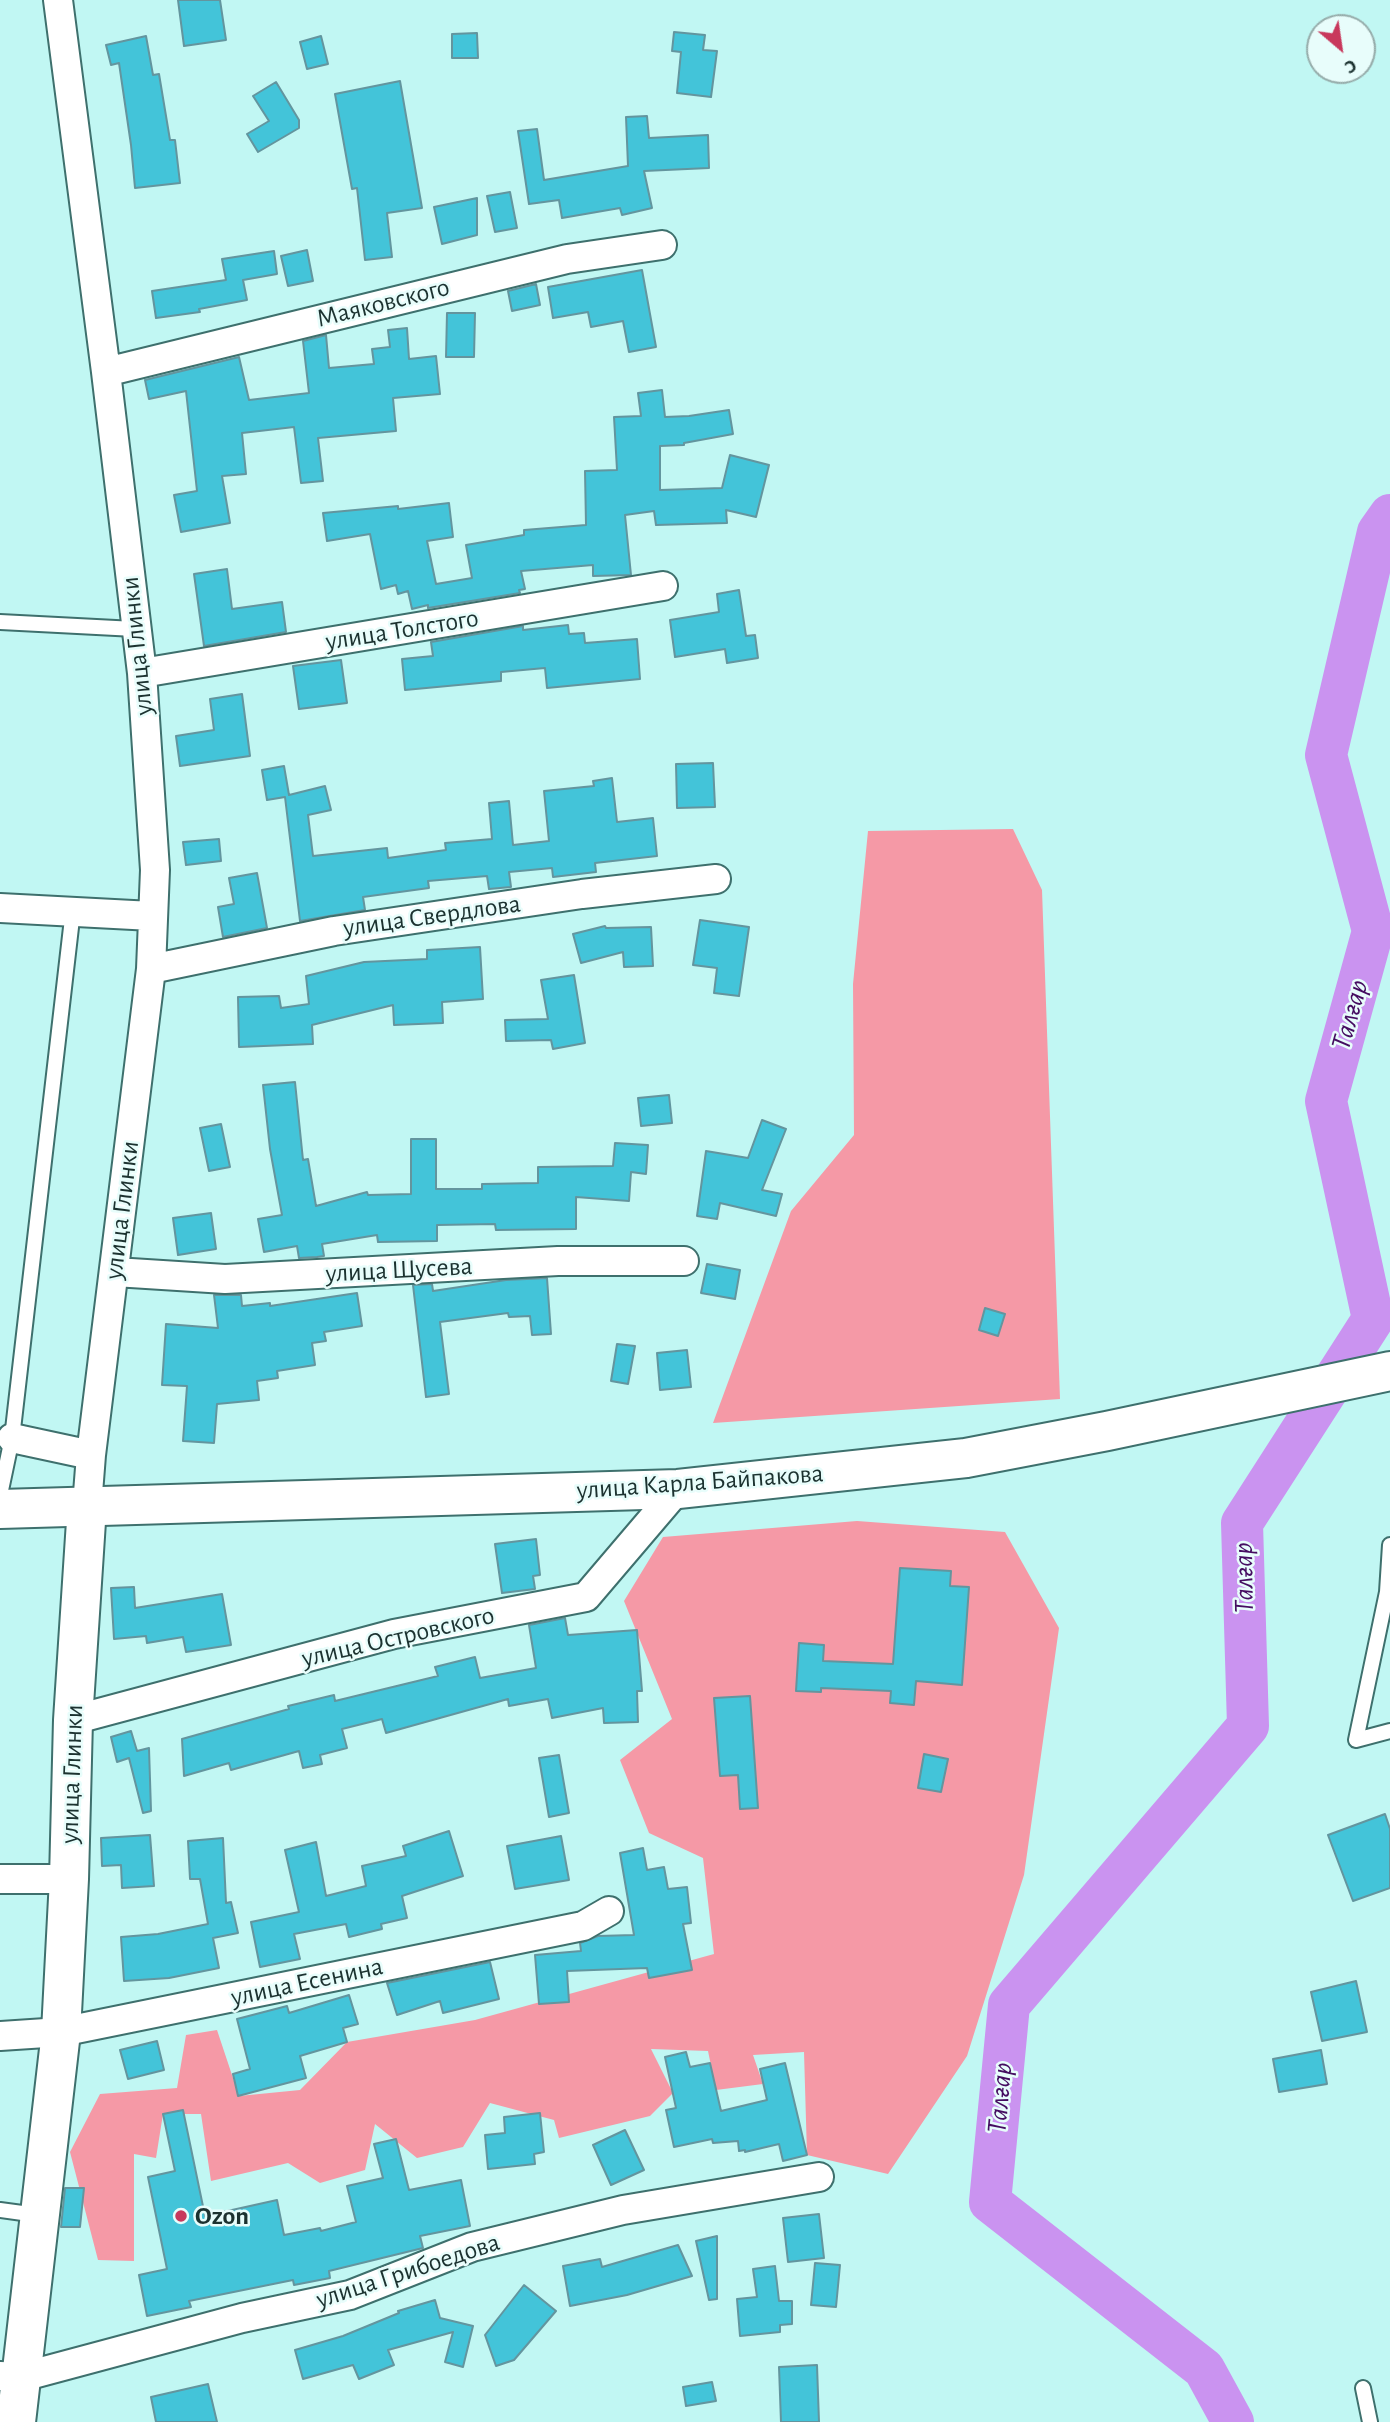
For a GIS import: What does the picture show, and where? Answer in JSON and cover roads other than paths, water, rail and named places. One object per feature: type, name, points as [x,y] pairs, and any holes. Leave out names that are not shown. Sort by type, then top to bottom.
[{"type":"main road","name":"улица Карла Байпакова","points":[[0,1509],[678,1489],[966,1458],[1390,1371]]},
{"type":"main road","name":"улица Глинки","points":[[16,2422],[11,2377],[40,2216],[61,2032],[69,1879],[73,1720],[87,1506]]},
{"type":"street","name":"улица Глинки","points":[[58,0],[142,673],[155,870],[151,969],[87,1506]]},
{"type":"street","name":"Маяковского","points":[[106,372],[568,258],[662,245]]},
{"type":"street","name":"улица Толстого","points":[[142,673],[663,586]]},
{"type":"street","name":"улица Свердлова","points":[[151,969],[334,931],[582,894],[716,879]]},
{"type":"street","points":[[0,908],[152,916]]},
{"type":"street","name":"улица Щусева","points":[[115,1272],[225,1279],[558,1261],[684,1261]]},
{"type":"street","points":[[12,1438],[91,1455]]},
{"type":"street","name":"улица Островского","points":[[73,1720],[394,1634],[586,1597],[678,1489]]},
{"type":"street","points":[[0,1879],[69,1879]]},
{"type":"street","name":"улица Есенина","points":[[0,2036],[61,2032],[583,1926],[609,1911]]},
{"type":"street","name":"улица Грибоедова","points":[[11,2377],[242,2318],[350,2295],[472,2247],[624,2210],[819,2177]]},
{"type":"lane","points":[[0,622],[135,629]]},
{"type":"lane","points":[[0,1495],[12,1438],[73,910]]},
{"type":"lane","points":[[1390,1545],[1387,1592],[1356,1740],[1390,1731]]},
{"type":"lane","points":[[0,2210],[40,2216]]},
{"type":"lane","points":[[1363,2388],[1370,2422]]},
{"type":"waterway","name":"Талғар","points":[[1233,2422],[1204,2369],[990,2202],[1009,2005],[1248,1726],[1242,1523],[1373,1319],[1326,1101],[1373,931],[1326,755],[1378,532],[1390,515]]},
{"type":"place","name":"Ozon","points":[[181,2216]]}]
